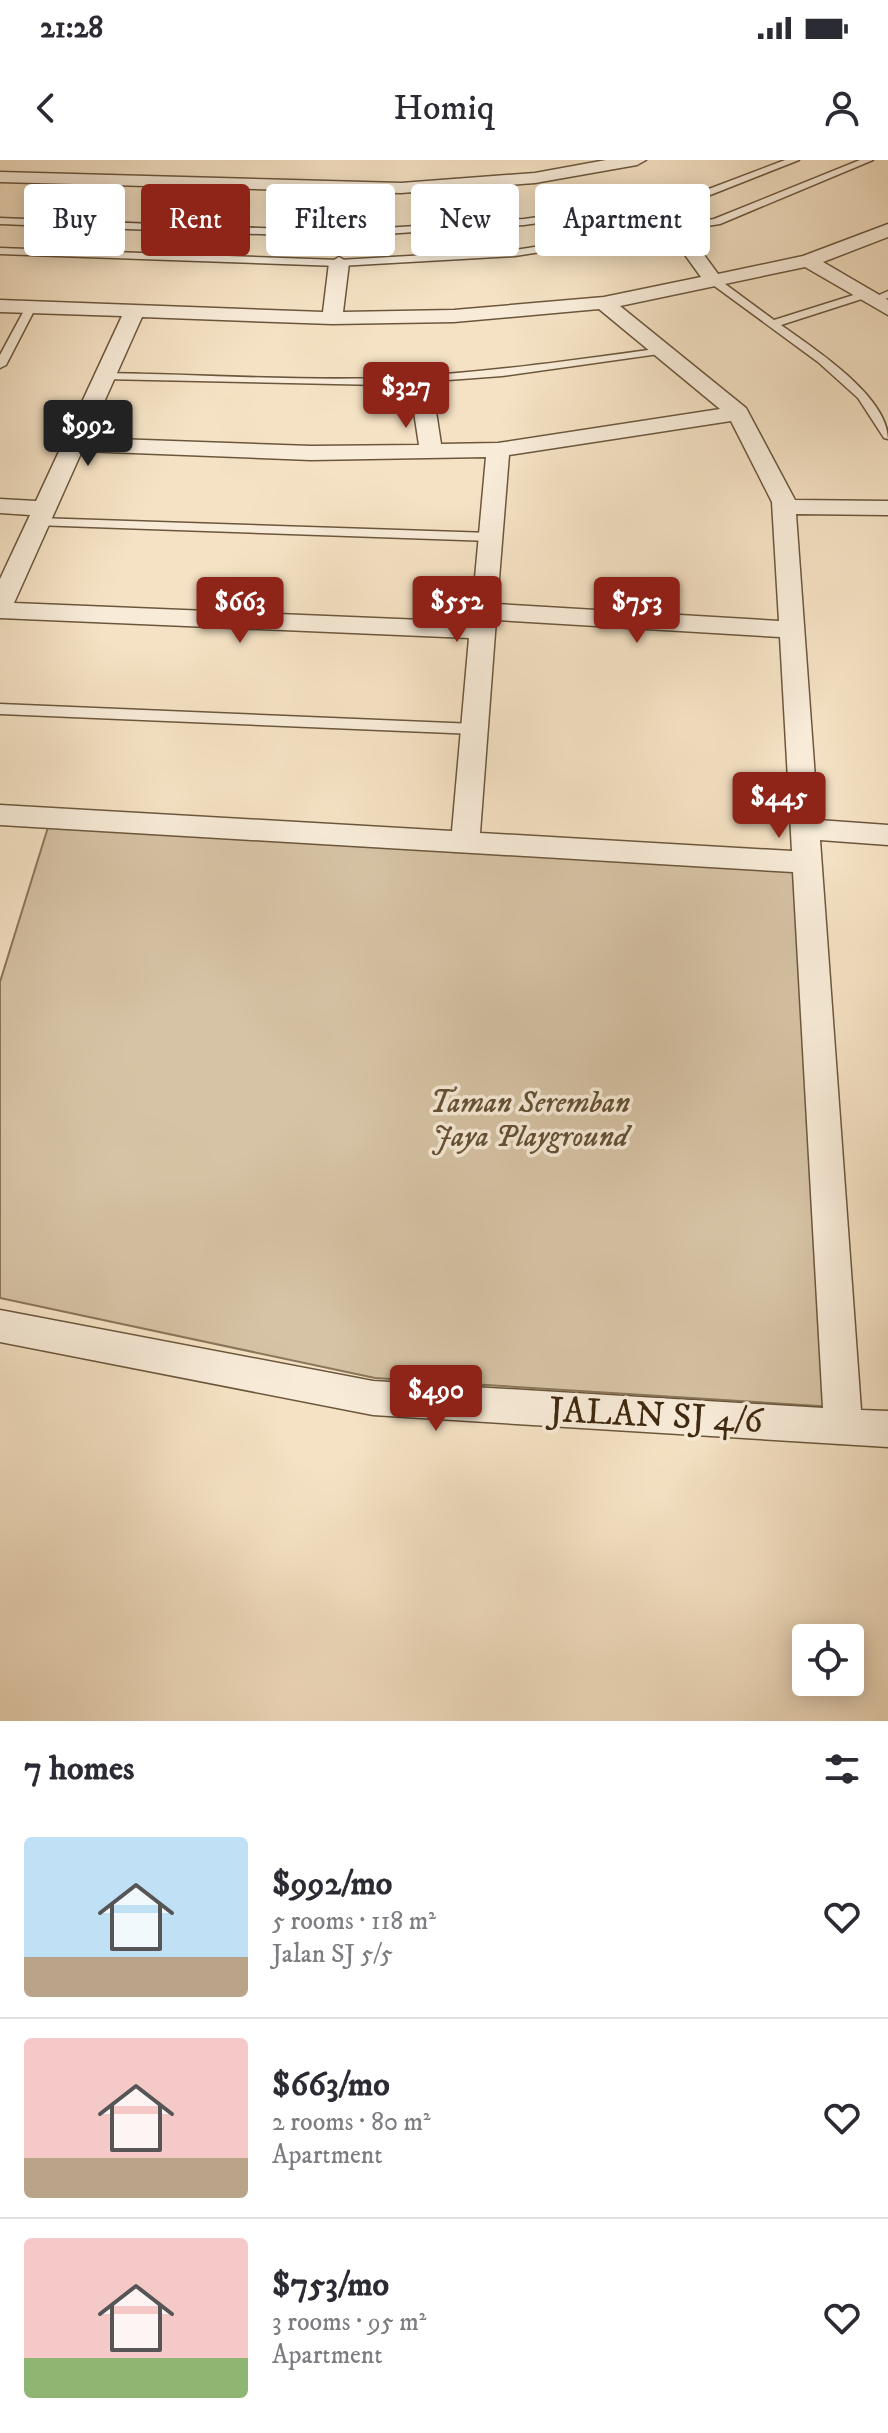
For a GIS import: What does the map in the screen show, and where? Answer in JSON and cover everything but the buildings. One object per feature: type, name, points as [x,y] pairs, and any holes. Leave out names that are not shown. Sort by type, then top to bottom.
[{"type":"street","points":[[0,177],[400,181],[535,178],[637,160]]},
{"type":"street","points":[[0,306],[332,318],[454,316],[604,303],[808,261],[888,230]]},
{"type":"street","points":[[695,256],[713,280]]},
{"type":"street","points":[[808,261],[878,300]]},
{"type":"street","points":[[332,318],[339,263]]},
{"type":"street","points":[[604,303],[738,413],[785,507],[843,1426]]},
{"type":"street","points":[[135,310],[0,608],[793,630]]},
{"type":"street","points":[[420,379],[431,453]]},
{"type":"street","points":[[74,444],[311,453],[498,450],[738,413]]},
{"type":"street","points":[[465,842],[498,450]]},
{"type":"street","points":[[0,506],[41,516]]},
{"type":"street","points":[[785,507],[888,508]]},
{"type":"street","points":[[0,815],[807,862]]},
{"type":"street","points":[[805,829],[888,835]]},
{"type":"street","name":"JALAN SJ 4/6","points":[[0,1326],[373,1398],[888,1429]]},
{"type":"lane","points":[[0,221],[337,234],[524,222],[695,198],[794,160]]},
{"type":"lane","points":[[710,223],[868,160]]},
{"type":"lane","points":[[0,251],[339,263],[535,250]]},
{"type":"lane","points":[[713,280],[822,360],[862,396],[888,435]]},
{"type":"lane","points":[[773,324],[878,300]]},
{"type":"lane","points":[[0,365],[31,307]]},
{"type":"lane","points":[[103,376],[342,382],[420,379],[542,369],[662,351]]},
{"type":"lane","points":[[41,516],[491,537]]},
{"type":"lane","points":[[0,709],[475,729]]},
{"type":"green space","name":"Taman Seremban Jaya Playground","points":[[49,824],[803,865],[835,1407],[375,1378],[0,1298],[0,982]]}]
